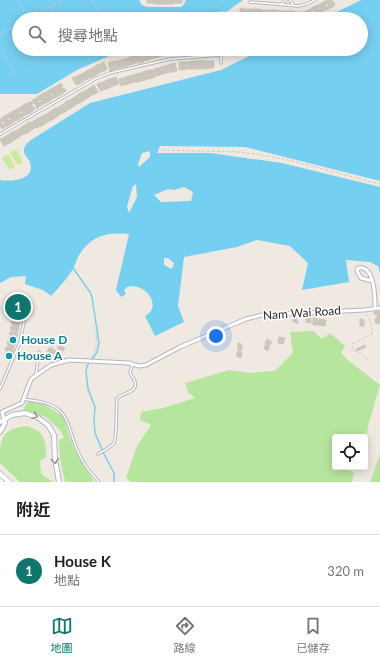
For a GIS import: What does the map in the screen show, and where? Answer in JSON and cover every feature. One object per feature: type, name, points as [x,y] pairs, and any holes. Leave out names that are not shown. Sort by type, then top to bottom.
[{"type":"main road","points":[[0,474],[9,482]]},
{"type":"street","points":[[372,281],[361,278],[357,271],[358,268],[367,270],[371,277],[372,281],[375,308]]},
{"type":"street","name":"Nam Wai Road","points":[[36,374],[51,365],[65,360],[133,363],[139,366],[146,365],[180,347],[246,319],[262,315],[380,308]]},
{"type":"street","points":[[0,432],[5,423],[2,420],[1,413],[20,405],[24,399],[31,379],[36,374]]},
{"type":"street","points":[[2,420],[14,414],[28,414],[40,418],[48,425],[54,435],[55,463],[59,482]]},
{"type":"lane","points":[[281,4],[286,0]]},
{"type":"lane","points":[[290,0],[292,4],[295,5]]},
{"type":"lane","points":[[250,2],[304,5],[315,0]]},
{"type":"lane","points":[[0,134],[106,74],[170,59],[208,56]]},
{"type":"lane","points":[[221,56],[221,63]]},
{"type":"lane","points":[[0,389],[20,342],[25,316]]},
{"type":"lane","points":[[36,374],[39,352]]},
{"type":"lane","points":[[98,454],[111,446],[116,438],[115,419],[117,398],[121,394],[134,389],[135,382],[130,373],[133,363]]},
{"type":"lane","points":[[24,399],[46,404],[59,409],[66,418],[71,435],[87,469],[99,482]]},
{"type":"path","points":[[18,0],[24,12]]},
{"type":"path","points":[[40,12],[62,0]]},
{"type":"path","points":[[92,0],[98,12]]},
{"type":"path","points":[[50,6],[54,12]]},
{"type":"path","points":[[0,34],[12,27]]},
{"type":"path","points":[[0,47],[17,78]]},
{"type":"path","points":[[34,56],[39,66]]},
{"type":"path","points":[[162,150],[239,152],[257,154],[293,161],[380,184]]},
{"type":"path","points":[[364,310],[371,322],[372,334],[354,343],[352,346],[354,351],[357,351],[368,359]]},
{"type":"path","points":[[91,361],[96,352],[97,346],[96,329],[94,327]]},
{"type":"path","points":[[96,339],[101,336]]},
{"type":"green space","points":[[16,149],[23,162],[18,165],[10,153]]},
{"type":"green space","points":[[8,154],[15,167],[10,170],[2,158]]},
{"type":"green space","points":[[313,331],[322,339],[330,333],[345,346],[341,353],[380,385],[367,434],[332,434],[332,470],[348,470],[354,472],[352,482],[131,482],[126,478],[137,446],[151,425],[140,420],[141,412],[163,408],[195,398],[188,392],[185,383],[229,370],[249,373],[275,371],[293,353],[290,332]]},
{"type":"green space","points":[[28,401],[44,404],[64,417],[75,450],[93,479],[93,482],[65,482],[60,459],[59,440],[64,438],[61,431],[46,417],[23,410]]},
{"type":"green space","points":[[26,426],[37,430],[43,437],[46,457],[40,461],[41,474],[53,482],[20,482],[0,463],[0,448],[3,437],[11,430]]},
{"type":"green space","points":[[380,453],[380,482],[370,482]]},
{"type":"water","points":[[0,0],[139,0],[142,5],[147,7],[181,7],[186,0],[243,0],[226,12],[12,12],[12,56],[109,56],[77,70],[37,94],[0,94]]},
{"type":"water","points":[[361,0],[380,0],[380,181],[245,147],[160,146],[157,153],[210,153],[282,163],[380,187],[380,267],[370,262],[346,260],[349,282],[302,290],[308,263],[290,246],[257,240],[237,247],[184,257],[178,306],[184,322],[155,336],[145,316],[150,312],[152,307],[150,296],[140,288],[134,286],[127,287],[124,290],[126,294],[121,297],[116,290],[129,234],[106,235],[93,240],[78,257],[71,273],[51,296],[43,290],[25,284],[26,276],[11,277],[0,283],[0,180],[16,180],[26,176],[29,173],[31,168],[30,162],[24,151],[27,143],[90,103],[221,70],[249,56],[368,56],[368,12],[337,12]],"holes":[[[150,151],[150,157],[139,167],[138,164],[142,153]],[[136,184],[137,197],[129,213],[127,206],[133,186]],[[184,187],[193,192],[191,201],[161,202],[154,195],[168,189],[174,190]],[[164,258],[168,258],[174,263],[172,269],[164,265]]]},
{"type":"building","points":[[147,0],[152,0],[152,3],[147,3]]},
{"type":"building","points":[[152,0],[157,0],[157,4],[152,3]]},
{"type":"building","points":[[157,0],[162,0],[162,4],[157,4]]},
{"type":"building","points":[[162,0],[168,0],[167,4],[162,4]]},
{"type":"building","points":[[168,0],[173,0],[173,4],[167,4]]},
{"type":"building","points":[[174,0],[182,0],[182,3],[174,3]]},
{"type":"building","points":[[328,0],[333,0],[332,3],[334,2],[335,5],[332,7]]},
{"type":"building","points":[[328,0],[332,7],[328,9],[328,5],[325,1]]},
{"type":"building","points":[[325,1],[325,5],[328,9],[325,10],[322,3]]},
{"type":"building","points":[[322,3],[325,10],[322,12],[320,9],[322,8],[318,5]]},
{"type":"building","points":[[318,5],[319,10],[320,9],[322,12],[317,12],[315,6]]},
{"type":"building","points":[[315,6],[317,12],[314,10],[313,11],[311,8]]},
{"type":"building","points":[[240,8],[244,9],[244,12],[240,12]]},
{"type":"building","points":[[244,9],[248,9],[248,12],[244,12]]},
{"type":"building","points":[[248,9],[252,9],[252,12],[248,12]]},
{"type":"building","points":[[255,9],[259,9],[259,12],[255,12]]},
{"type":"building","points":[[311,9],[312,12],[308,12],[307,10]]},
{"type":"building","points":[[135,56],[138,56],[140,63],[137,63]]},
{"type":"building","points":[[135,56],[137,63],[133,64],[131,57]]},
{"type":"building","points":[[138,56],[142,56],[144,62],[140,63]]},
{"type":"building","points":[[144,56],[147,56],[148,60],[145,61]]},
{"type":"building","points":[[147,56],[150,56],[151,59],[148,60]]},
{"type":"building","points":[[150,56],[154,56],[155,58],[151,59]]},
{"type":"building","points":[[131,57],[133,64],[130,65],[128,58]]},
{"type":"building","points":[[128,58],[130,65],[127,66],[125,59]]},
{"type":"building","points":[[125,59],[127,66],[123,67],[121,60]]},
{"type":"building","points":[[121,60],[123,67],[120,68],[118,61]]},
{"type":"building","points":[[114,61],[118,61],[120,68],[116,69]]},
{"type":"building","points":[[114,61],[116,69],[113,70],[111,62]]},
{"type":"building","points":[[193,61],[196,61],[197,69],[193,69]]},
{"type":"building","points":[[193,61],[193,69],[190,69],[189,62]]},
{"type":"building","points":[[196,61],[200,61],[200,69],[197,69]]},
{"type":"building","points":[[200,61],[203,61],[204,69],[200,69]]},
{"type":"building","points":[[203,61],[207,61],[207,69],[204,69]]},
{"type":"building","points":[[207,61],[210,61],[211,68],[207,69]]},
{"type":"building","points":[[210,61],[214,61],[214,68],[211,68]]},
{"type":"building","points":[[104,62],[107,69],[104,71],[100,64]]},
{"type":"building","points":[[111,62],[113,70],[110,71],[108,63]]},
{"type":"building","points":[[179,62],[182,62],[183,70],[179,70]]},
{"type":"building","points":[[182,62],[186,62],[186,69],[183,70]]},
{"type":"building","points":[[186,62],[189,62],[190,69],[186,69]]},
{"type":"building","points":[[175,63],[177,71],[173,72],[171,64]]},
{"type":"building","points":[[100,64],[104,71],[101,72],[97,65]]},
{"type":"building","points":[[171,64],[173,72],[170,72],[168,65]]},
{"type":"building","points":[[97,65],[101,72],[98,74],[94,67]]},
{"type":"building","points":[[168,65],[170,72],[167,73],[165,66]]},
{"type":"building","points":[[165,66],[167,73],[163,74],[161,67]]},
{"type":"building","points":[[94,67],[98,74],[95,76],[91,69]]},
{"type":"building","points":[[161,67],[163,74],[160,75],[158,68]]},
{"type":"building","points":[[158,68],[160,75],[156,76],[154,69]]},
{"type":"building","points":[[91,69],[95,76],[92,77],[88,70]]},
{"type":"building","points":[[88,70],[92,77],[88,79],[85,72]]},
{"type":"building","points":[[150,70],[153,70],[155,77],[152,78]]},
{"type":"building","points":[[150,70],[152,78],[148,79],[146,71]]},
{"type":"building","points":[[146,71],[148,79],[145,80],[143,72]]},
{"type":"building","points":[[85,72],[88,79],[85,80],[82,74]]},
{"type":"building","points":[[143,72],[145,80],[141,81],[140,73]]},
{"type":"building","points":[[140,73],[141,81],[138,82],[136,74]]},
{"type":"building","points":[[82,74],[85,80],[82,82],[79,75]]},
{"type":"building","points":[[136,74],[138,82],[135,82],[133,75]]},
{"type":"building","points":[[79,75],[82,82],[79,84],[75,77]]},
{"type":"building","points":[[133,75],[135,82],[131,83],[129,76]]},
{"type":"building","points":[[129,76],[131,83],[128,84],[126,77]]},
{"type":"building","points":[[75,77],[79,84],[76,85],[72,78]]},
{"type":"building","points":[[116,77],[119,84],[116,85],[113,78]]},
{"type":"building","points":[[126,77],[128,84],[124,85],[123,78]]},
{"type":"building","points":[[113,78],[116,85],[113,86],[110,79]]},
{"type":"building","points":[[123,78],[124,85],[121,86],[119,79]]},
{"type":"building","points":[[110,79],[113,86],[109,88],[107,80]]},
{"type":"building","points":[[107,80],[109,88],[106,89],[103,82]]},
{"type":"building","points":[[103,82],[106,89],[103,90],[100,83]]},
{"type":"building","points":[[61,83],[63,86],[61,87],[62,89],[64,88],[66,91],[63,93],[58,85]]},
{"type":"building","points":[[100,83],[103,90],[100,91],[97,84]]},
{"type":"building","points":[[58,85],[63,93],[60,95],[59,90],[55,87]]},
{"type":"building","points":[[94,85],[98,92],[95,94],[91,87]]},
{"type":"building","points":[[55,87],[57,90],[56,92],[58,91],[60,95],[57,97],[52,88]]},
{"type":"building","points":[[91,87],[95,94],[92,95],[88,89]]},
{"type":"building","points":[[52,88],[57,97],[54,98],[52,95],[53,93],[49,90]]},
{"type":"building","points":[[88,89],[92,95],[89,97],[85,91]]},
{"type":"building","points":[[49,90],[51,96],[52,95],[54,98],[51,100],[46,92]]},
{"type":"building","points":[[85,91],[89,97],[86,99],[82,92]]},
{"type":"building","points":[[46,92],[51,100],[48,102],[46,98],[48,97],[45,97],[43,93]]},
{"type":"building","points":[[82,92],[86,99],[83,101],[79,94]]},
{"type":"building","points":[[43,93],[44,98],[46,98],[48,102],[45,103],[40,95]]},
{"type":"building","points":[[79,94],[83,101],[80,103],[76,96]]},
{"type":"building","points":[[40,95],[45,103],[42,105],[40,102],[42,101],[41,99],[40,100],[37,97]]},
{"type":"building","points":[[76,96],[80,103],[77,104],[73,98]]},
{"type":"building","points":[[37,97],[40,100],[38,101],[39,103],[40,102],[42,105],[39,107],[35,99]]},
{"type":"building","points":[[73,98],[77,104],[74,106],[70,100]]},
{"type":"building","points":[[35,99],[39,107],[37,109],[36,104],[34,104],[32,100]]},
{"type":"building","points":[[70,100],[74,106],[71,108],[67,101]]},
{"type":"building","points":[[30,101],[33,104],[31,105],[32,107],[33,106],[35,109],[33,111],[28,103]]},
{"type":"building","points":[[67,101],[71,108],[68,110],[64,103]]},
{"type":"building","points":[[28,103],[33,111],[30,113],[27,109],[29,108],[27,108],[25,104]]},
{"type":"building","points":[[25,104],[27,108],[25,109],[27,109],[30,113],[27,114],[22,106]]},
{"type":"building","points":[[63,104],[67,111],[64,112],[60,106]]},
{"type":"building","points":[[22,106],[27,114],[24,116],[22,113],[23,112],[19,108]]},
{"type":"building","points":[[60,106],[64,112],[61,114],[57,108]]},
{"type":"building","points":[[19,108],[21,111],[19,112],[20,114],[22,113],[24,116],[21,118],[16,110]]},
{"type":"building","points":[[57,108],[61,114],[58,116],[54,109]]},
{"type":"building","points":[[54,109],[58,116],[55,118],[51,111]]},
{"type":"building","points":[[16,110],[21,118],[18,120],[16,116],[17,114],[15,115],[13,111]]},
{"type":"building","points":[[13,111],[15,115],[14,117],[16,116],[18,120],[15,121],[10,113]]},
{"type":"building","points":[[51,111],[55,118],[52,120],[48,113]]},
{"type":"building","points":[[10,113],[15,121],[12,123],[10,120],[11,117],[9,118],[7,115]]},
{"type":"building","points":[[48,113],[52,120],[49,121],[45,115]]},
{"type":"building","points":[[7,115],[9,121],[10,120],[12,123],[9,125],[4,116]]},
{"type":"building","points":[[45,115],[49,121],[46,123],[42,116]]},
{"type":"building","points":[[4,116],[9,125],[6,127],[4,123],[6,122],[3,122],[1,118]]},
{"type":"building","points":[[42,116],[46,123],[43,125],[39,118]]},
{"type":"building","points":[[39,118],[43,125],[39,127],[35,120]]},
{"type":"building","points":[[0,119],[2,122],[1,123],[5,127],[2,129],[0,125]]},
{"type":"building","points":[[35,120],[39,127],[36,128],[32,122]]},
{"type":"building","points":[[31,122],[35,128],[32,130],[28,123]]},
{"type":"building","points":[[28,123],[32,130],[29,132],[25,125]]},
{"type":"building","points":[[25,125],[29,132],[25,134],[21,127]]},
{"type":"building","points":[[21,127],[25,134],[22,135],[19,129]]},
{"type":"building","points":[[19,129],[22,135],[19,137],[15,131]]},
{"type":"building","points":[[15,131],[19,137],[16,139],[12,132]]},
{"type":"building","points":[[12,132],[16,139],[13,141],[9,134]]},
{"type":"building","points":[[9,134],[13,141],[10,143],[6,136]]},
{"type":"building","points":[[6,136],[10,143],[7,144],[3,138]]},
{"type":"building","points":[[3,138],[7,144],[4,146],[0,139]]},
{"type":"building","points":[[14,305],[22,307],[20,311],[13,308]]},
{"type":"building","points":[[10,309],[18,311],[16,315],[9,312]]},
{"type":"building","points":[[380,311],[380,317],[377,318],[377,315],[374,314],[374,312]]},
{"type":"building","points":[[8,313],[16,316],[14,320],[7,317]]},
{"type":"building","points":[[307,314],[311,314],[311,323],[306,322]]},
{"type":"building","points":[[313,318],[317,318],[318,325],[313,325]]},
{"type":"building","points":[[380,318],[380,323],[376,324],[375,319]]},
{"type":"building","points":[[293,319],[297,319],[298,323],[293,322]]},
{"type":"building","points":[[319,319],[326,320],[325,326],[318,325]]},
{"type":"building","points":[[360,319],[363,319],[364,326],[360,326]]},
{"type":"building","points":[[13,320],[20,323],[18,328],[11,323]]},
{"type":"building","points":[[12,325],[19,328],[17,333],[10,329]]},
{"type":"building","points":[[11,331],[18,334],[16,338],[9,334]]},
{"type":"building","name":"House D","points":[[10,336],[17,339],[15,344],[8,339]]},
{"type":"building","points":[[63,337],[67,340],[64,344],[60,341]]},
{"type":"building","points":[[279,337],[285,338],[283,344],[278,343]]},
{"type":"building","points":[[267,339],[272,342],[270,345],[265,343]]},
{"type":"building","points":[[51,340],[56,343],[53,346],[49,344]]},
{"type":"building","points":[[8,341],[15,344],[13,349],[7,344]]},
{"type":"building","points":[[238,343],[242,345],[242,350],[238,350]]},
{"type":"building","points":[[266,344],[270,347],[267,351],[264,348]]},
{"type":"building","points":[[59,345],[65,348],[63,351],[57,348]]},
{"type":"building","points":[[365,345],[366,347],[357,351],[356,349]]},
{"type":"building","points":[[7,346],[14,350],[12,354],[5,350]]},
{"type":"building","points":[[50,347],[54,350],[51,354],[47,351]]},
{"type":"building","points":[[55,350],[59,353],[56,357],[52,353]]},
{"type":"building","points":[[237,351],[242,352],[241,358],[237,357]]},
{"type":"building","name":"House A","points":[[6,352],[13,355],[11,359],[4,355]]},
{"type":"waterway","points":[[379,266],[380,271]]},
{"type":"waterway","points":[[73,268],[92,297],[99,343],[97,352],[87,366],[86,372],[88,389],[95,407],[95,433],[114,473],[114,482]]},
{"type":"place","name":"House K","points":[[18,307]]},
{"type":"place","name":"House D","points":[[13,340]]},
{"type":"place","name":"House A","points":[[9,356]]}]
